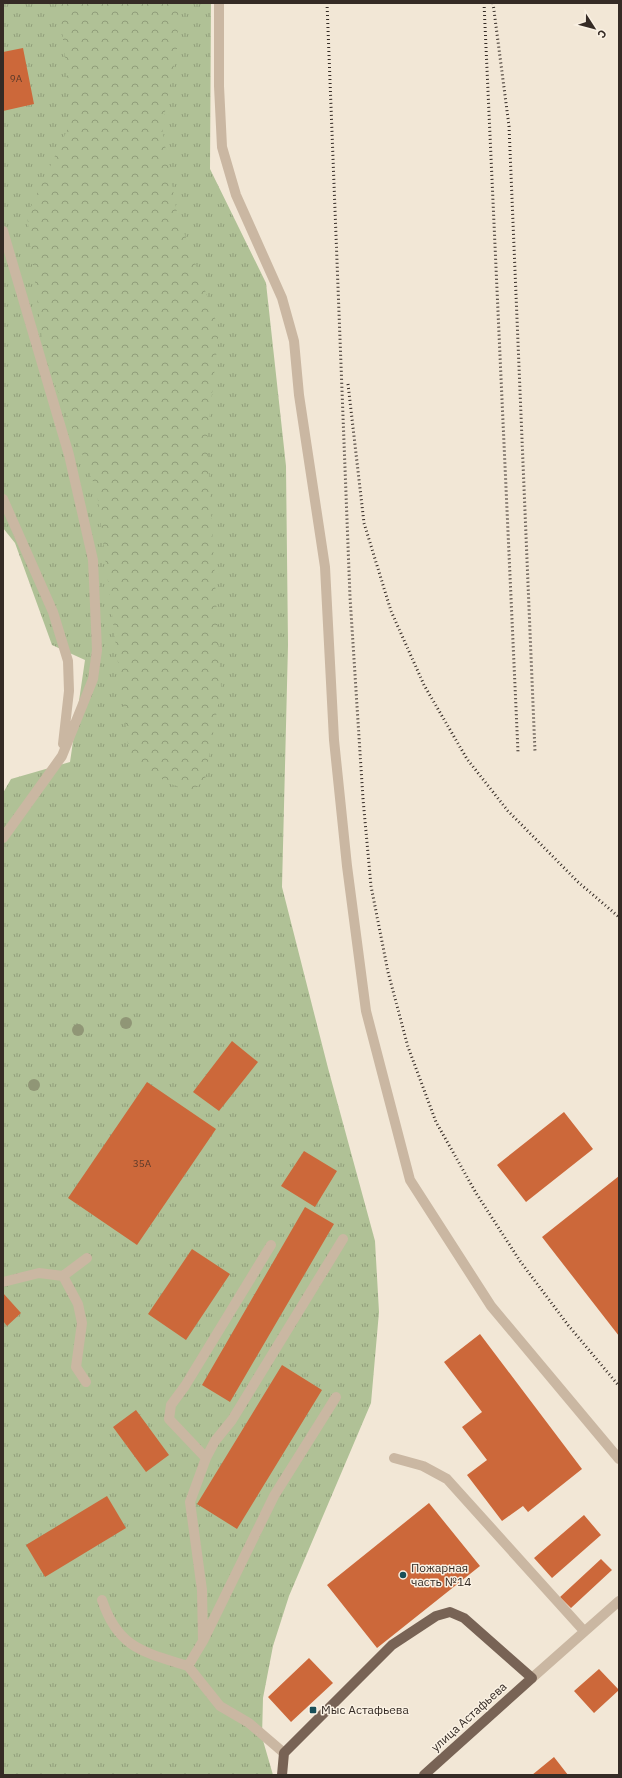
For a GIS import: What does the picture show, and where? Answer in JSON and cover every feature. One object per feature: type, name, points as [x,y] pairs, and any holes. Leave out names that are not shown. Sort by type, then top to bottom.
[{"type":"main road","points":[[282,1775],[284,1753],[392,1645],[436,1616],[450,1612],[464,1618],[532,1678]]},
{"type":"main road","name":"улица Астафьева","points":[[424,1775],[532,1678]]},
{"type":"lane","points":[[220,3],[219,86],[222,147],[236,195],[282,298],[294,341],[298,395],[325,567],[334,740],[347,866],[366,1011],[410,1180],[491,1306],[619,1458]]},
{"type":"lane","points":[[3,231],[69,455],[93,560],[97,650],[93,679],[62,756],[3,838]]},
{"type":"lane","points":[[3,499],[53,612],[68,661],[69,691],[62,756]]},
{"type":"lane","points":[[203,1641],[201,1583],[190,1502],[206,1458],[215,1441],[232,1420],[343,1239]]},
{"type":"lane","points":[[206,1458],[169,1419],[171,1405],[185,1386],[271,1245]]},
{"type":"lane","points":[[3,1282],[39,1273],[63,1276],[87,1258]]},
{"type":"lane","points":[[63,1276],[78,1304],[82,1323],[76,1366],[86,1382]]},
{"type":"lane","points":[[188,1666],[203,1641],[274,1496],[336,1397]]},
{"type":"lane","points":[[394,1458],[423,1466],[447,1479],[584,1631]]},
{"type":"lane","points":[[102,1600],[106,1613],[117,1632],[134,1647],[188,1666],[220,1706],[249,1723],[284,1753]]},
{"type":"lane","points":[[532,1678],[619,1601]]},
{"type":"green space","points":[[3,3],[211,3],[210,169],[266,283],[286,466],[288,645],[282,887],[328,1068],[375,1241],[379,1312],[371,1403],[289,1596],[273,1646],[263,1698],[262,1737],[273,1775],[3,1775],[3,793],[11,779],[70,762],[85,660],[52,645],[15,543],[3,528]]},
{"type":"green space","points":[[59,3],[179,3],[177,48],[162,128],[177,213],[219,329],[207,440],[221,687],[205,780],[189,793],[130,760],[97,492],[44,356],[27,215],[72,120]]},
{"type":"building","points":[[23,48],[34,104],[3,111],[3,52]]},
{"type":"building","points":[[232,1041],[258,1062],[219,1111],[193,1092]]},
{"type":"building","points":[[147,1082],[216,1129],[137,1245],[68,1198]]},
{"type":"building","points":[[564,1112],[593,1149],[526,1202],[497,1165]]},
{"type":"building","points":[[304,1151],[337,1171],[315,1207],[281,1186]]},
{"type":"building","points":[[619,1176],[619,1336],[542,1237]]},
{"type":"building","points":[[305,1207],[334,1224],[230,1402],[202,1385]]},
{"type":"building","points":[[192,1249],[230,1274],[186,1340],[148,1314]]},
{"type":"building","points":[[3,1293],[21,1313],[7,1326],[3,1321]]},
{"type":"building","points":[[480,1334],[582,1469],[528,1512],[523,1506],[502,1521],[467,1475],[487,1460],[462,1427],[482,1412],[444,1362]]},
{"type":"building","points":[[282,1365],[322,1390],[237,1529],[197,1504]]},
{"type":"building","points":[[136,1410],[169,1455],[146,1472],[113,1427]]},
{"type":"building","points":[[107,1496],[126,1528],[45,1577],[26,1545]]},
{"type":"building","name":"Пожарная часть №14","points":[[429,1503],[480,1566],[377,1648],[327,1585]]},
{"type":"building","points":[[584,1515],[601,1535],[552,1578],[534,1558]]},
{"type":"building","points":[[601,1559],[612,1570],[571,1608],[560,1597]]},
{"type":"building","points":[[309,1658],[333,1683],[291,1722],[268,1697]]},
{"type":"building","points":[[599,1669],[619,1690],[594,1713],[574,1691]]},
{"type":"building","points":[[554,1757],[568,1775],[532,1775]]},
{"type":"railway","points":[[327,3],[350,597],[363,799],[371,886],[388,972],[408,1047],[436,1122],[476,1193],[520,1261],[568,1325],[619,1386]]},
{"type":"railway","points":[[484,3],[518,752]]},
{"type":"railway","points":[[493,3],[509,126],[535,752]]},
{"type":"railway","points":[[348,384],[364,523],[391,611],[424,685],[467,759],[508,811],[578,882],[619,917]]},
{"type":"place","name":"Пожарная часть №14","points":[[403,1575]]},
{"type":"place","name":"Мыс Астафьева","points":[[313,1710]]}]
